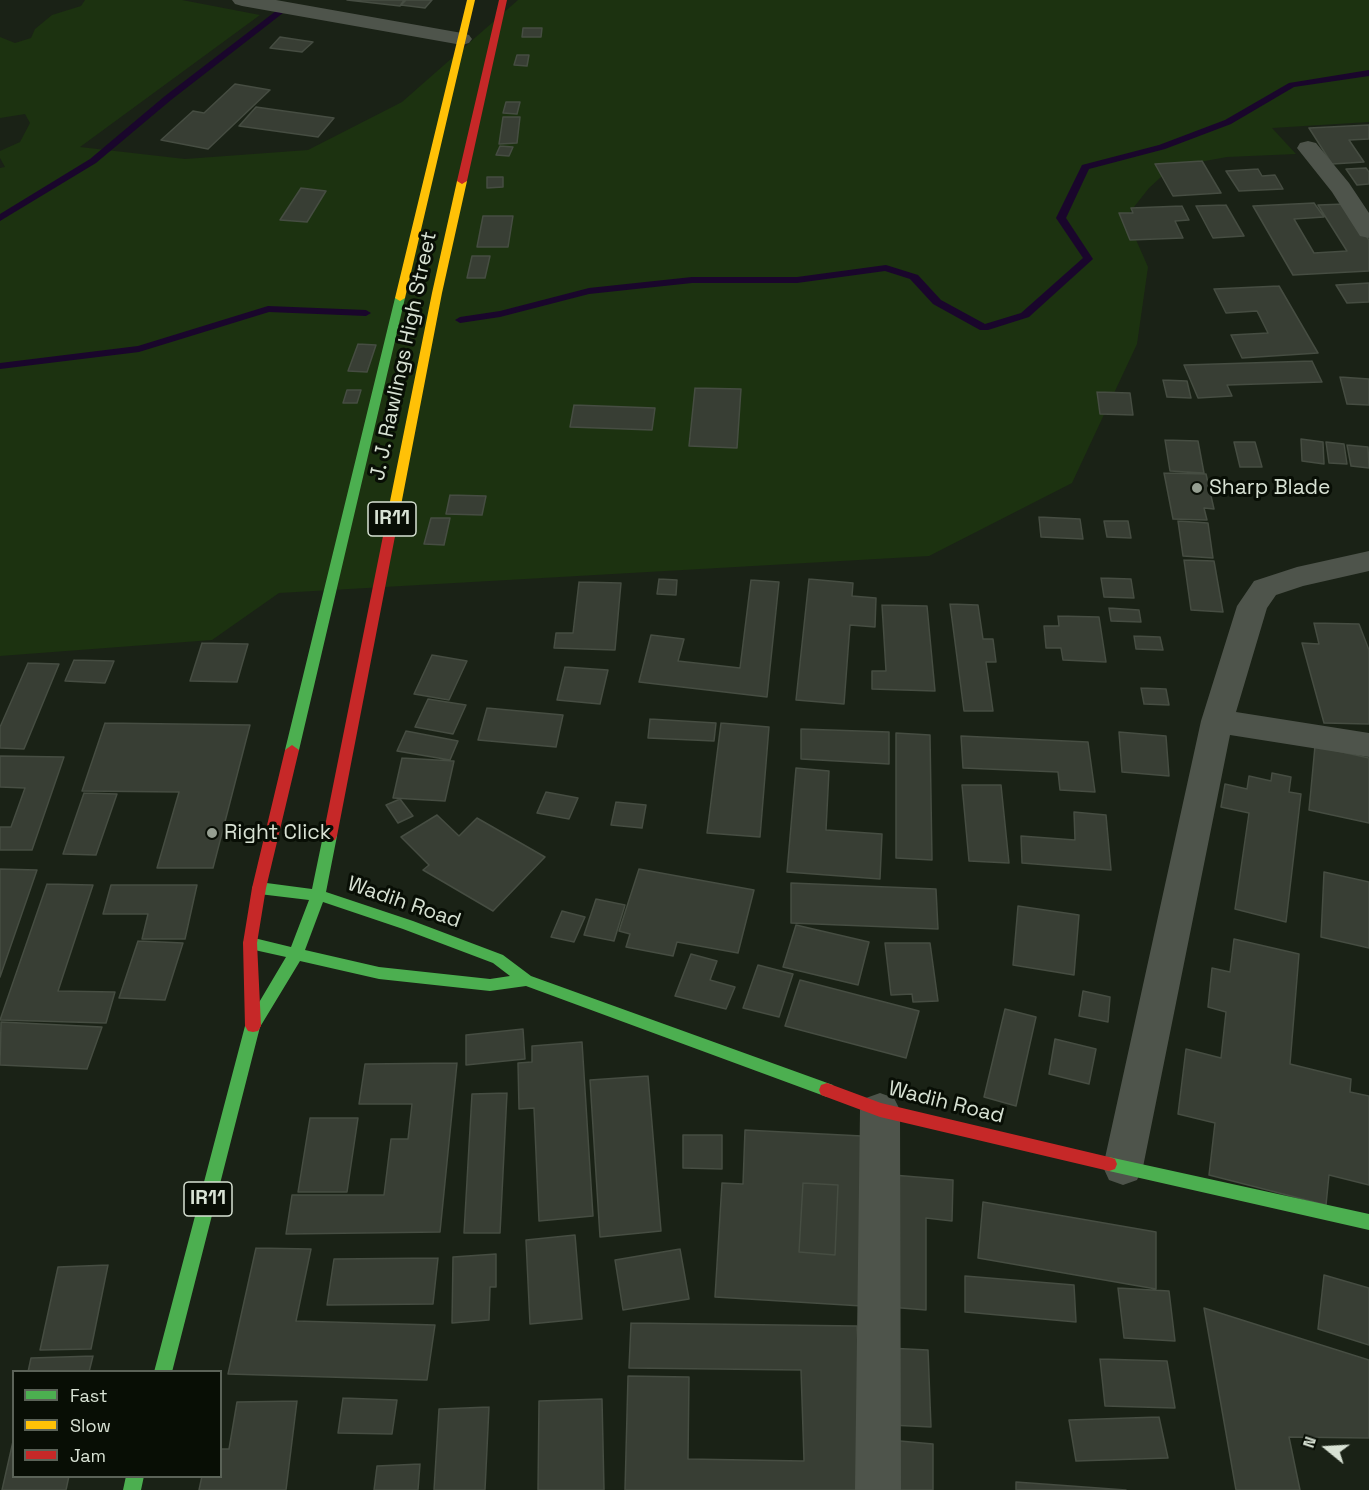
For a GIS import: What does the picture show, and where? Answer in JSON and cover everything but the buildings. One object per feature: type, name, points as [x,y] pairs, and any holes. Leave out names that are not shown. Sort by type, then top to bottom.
[{"type":"main road","name":"J. J. Rawlings High Street","points":[[253,1026],[250,943],[260,888],[471,0]]},
{"type":"main road","name":"J. J. Rawlings High Street","points":[[163,1370],[253,1026],[296,954],[318,895],[437,293],[503,0]]},
{"type":"main road","name":"Wadih Road","points":[[260,888],[318,895],[498,959],[526,980],[880,1110],[1369,1222]]},
{"type":"main road","name":"Wadih Road","points":[[250,943],[379,973],[490,985],[526,980]]},
{"type":"street","points":[[242,0],[462,39]]},
{"type":"street","points":[[1308,148],[1341,188],[1369,231]]},
{"type":"street","points":[[1341,188],[1369,187]]},
{"type":"street","points":[[1123,1167],[1217,721],[1252,606],[1265,588],[1297,577],[1369,561]]},
{"type":"street","points":[[1217,721],[1369,745]]},
{"type":"street","points":[[878,1490],[880,1110]]},
{"type":"green space","points":[[85,0],[182,0],[260,15],[80,147],[185,159],[308,150],[402,102],[518,0],[1369,0],[1369,122],[1272,128],[1296,154],[1227,157],[1172,167],[1149,188],[1126,217],[1148,267],[1137,344],[1072,483],[929,556],[279,593],[212,640],[0,656],[0,168],[5,167],[0,158],[0,151],[20,142],[30,123],[25,114],[0,118],[0,37],[15,43],[31,38],[35,29],[52,15],[81,6]]},
{"type":"waterway","points":[[0,218],[93,161],[168,98],[279,13]]},
{"type":"waterway","points":[[460,320],[500,314],[589,291],[692,280],[797,280],[886,268],[914,277],[937,302],[984,328],[1025,315],[1088,259],[1061,218],[1085,167],[1162,147],[1228,122],[1292,85],[1369,73]]},
{"type":"waterway","points":[[0,366],[139,349],[268,309],[366,313]]},
{"type":"traffic: fast","points":[[292,750],[400,298]]},
{"type":"traffic: fast","points":[[164,1370],[253,1026],[296,954],[318,895],[330,836]]},
{"type":"traffic: fast","points":[[259,888],[318,895],[408,925],[498,959],[526,980],[827,1090]]},
{"type":"traffic: fast","points":[[250,943],[379,973],[490,985],[526,980]]},
{"type":"traffic: fast","points":[[1109,1164],[1369,1222]]},
{"type":"traffic: fast","points":[[132,1490],[135,1478]]},
{"type":"traffic: slow","points":[[400,298],[471,0]]},
{"type":"traffic: slow","points":[[391,526],[437,293],[462,181]]},
{"type":"traffic: jam","points":[[462,181],[503,0]]},
{"type":"traffic: jam","points":[[330,836],[391,526]]},
{"type":"traffic: jam","points":[[253,1026],[250,943],[259,888],[292,750]]},
{"type":"traffic: jam","points":[[827,1090],[880,1110],[1109,1164]]},
{"type":"place","name":"Sharp Blade","points":[[1197,488]]},
{"type":"place","name":"Right Click","points":[[212,833]]}]
